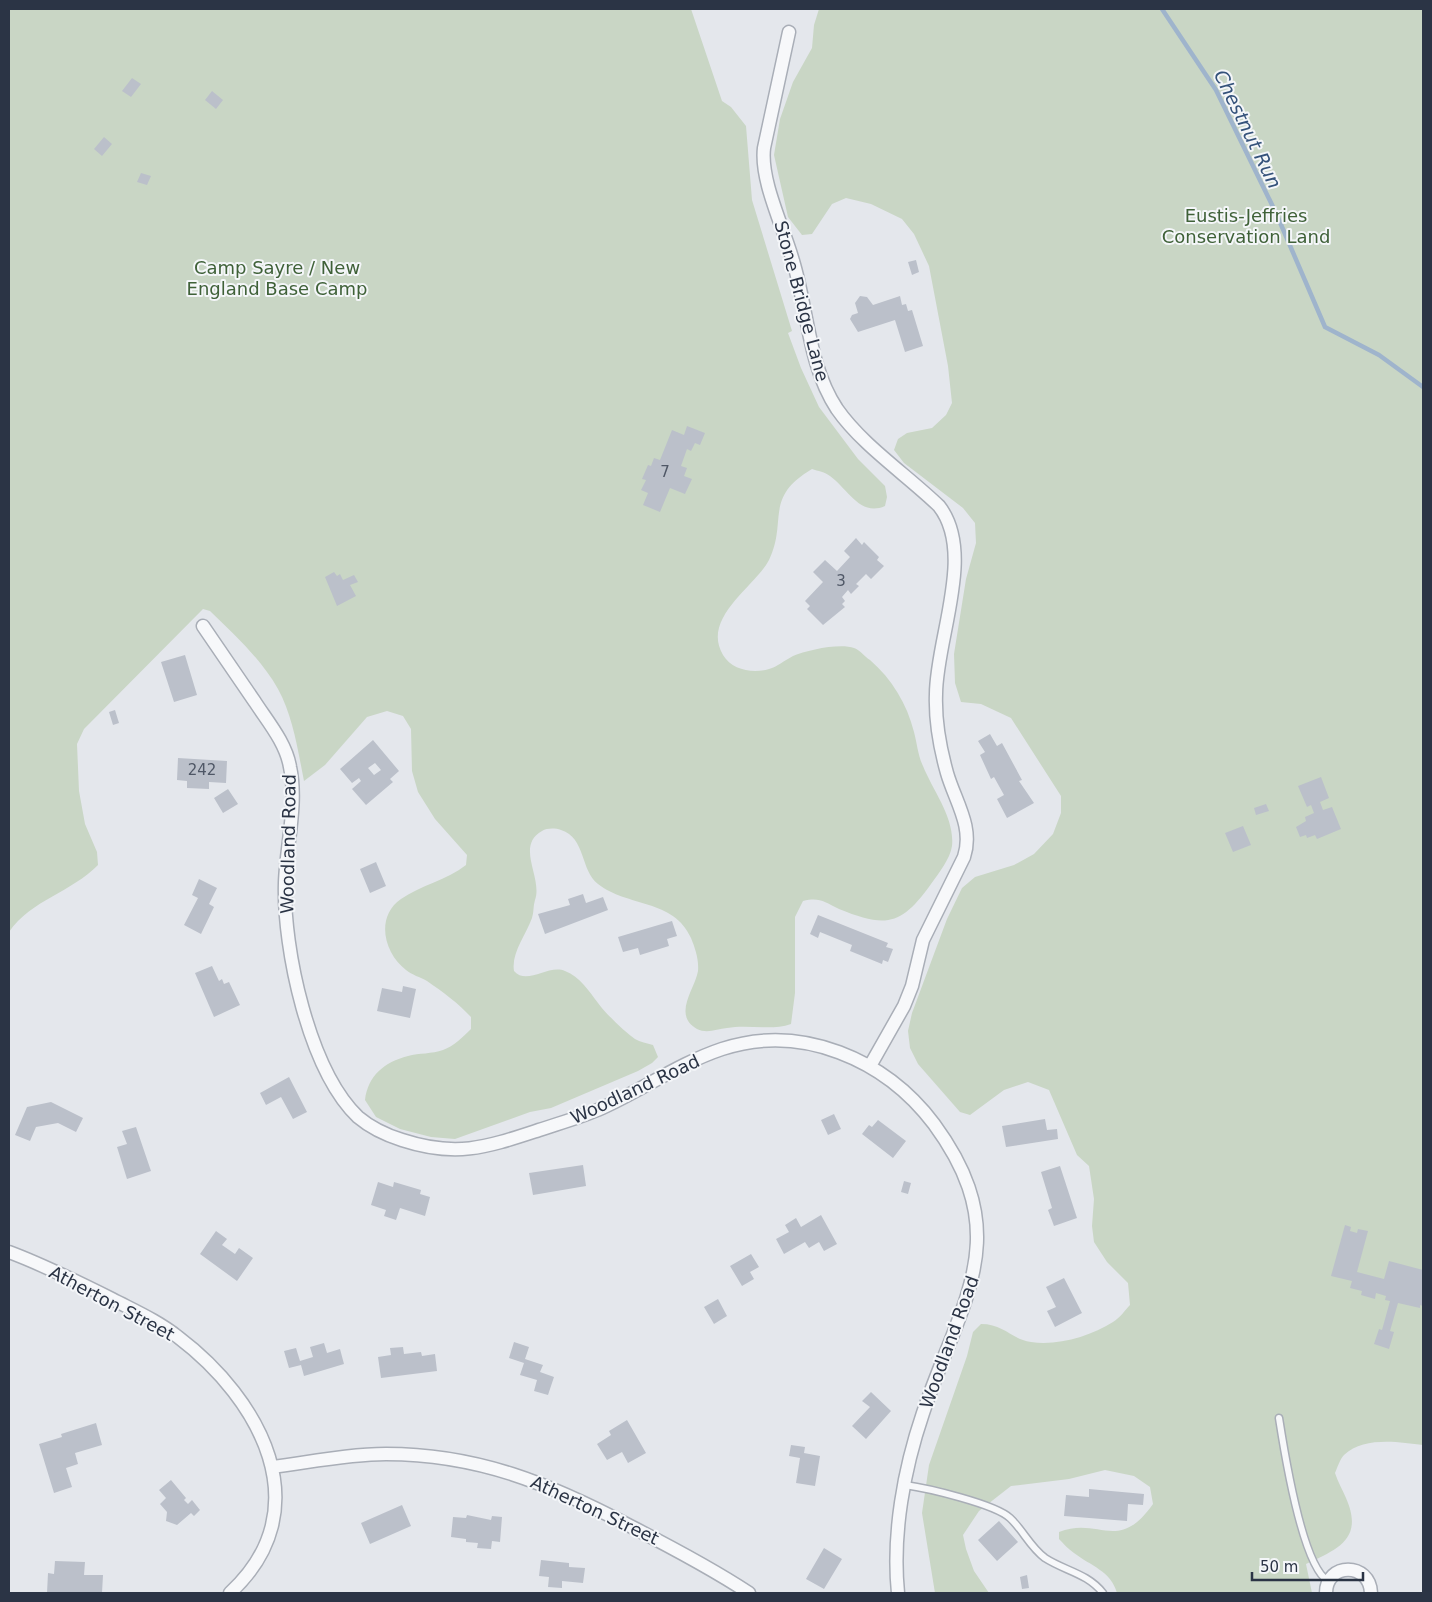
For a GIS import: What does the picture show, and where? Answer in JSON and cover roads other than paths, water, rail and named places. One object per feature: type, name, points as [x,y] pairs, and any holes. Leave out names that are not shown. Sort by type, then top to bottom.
[{"type":"street","name":"Stone Bridge Lane","points":[[789,32],[766,139],[763,166],[797,272],[815,360],[824,386],[846,420],[939,506],[950,523],[953,534],[952,584],[937,676],[936,703],[944,760],[967,827],[968,842],[964,856],[923,940],[912,986],[904,1006],[870,1066]]},
{"type":"street","name":"Woodland Road","points":[[203,626],[276,734],[289,761],[292,787],[285,902],[294,974],[311,1033],[325,1065],[346,1104],[373,1128],[394,1138],[439,1150],[463,1150],[487,1146],[589,1114],[719,1050],[763,1040],[779,1039],[810,1043],[841,1052],[870,1066],[897,1084],[919,1106],[950,1148],[971,1192],[978,1233],[977,1259],[970,1286],[923,1413],[905,1485],[898,1544],[898,1593]]},
{"type":"street","name":"Atherton Street","points":[[9,1252],[88,1287],[148,1318],[178,1337],[209,1365],[235,1395],[263,1440],[273,1467],[384,1454],[438,1457],[495,1468],[544,1484],[588,1504],[696,1561],[749,1593]]},
{"type":"street","points":[[230,1593],[250,1572],[268,1539],[275,1505],[273,1467]]},
{"type":"street","points":[[1327,1587],[1339,1571],[1354,1569],[1366,1577],[1371,1593]]},
{"type":"lane","points":[[1279,1418],[1303,1531],[1318,1570],[1327,1587]]},
{"type":"lane","points":[[905,1485],[1003,1512],[1013,1521],[1040,1554],[1080,1574],[1103,1593]]},
{"type":"waterway","name":"Chestnut Run","points":[[1162,9],[1216,90],[1276,213],[1325,327],[1379,355],[1423,387]]},
{"type":"park label","name":"Eustis-Jeffries Conservation Land","points":[[1246,225]]},
{"type":"park label","name":"Camp Sayre / New England Base Camp","points":[[277,277]]}]
